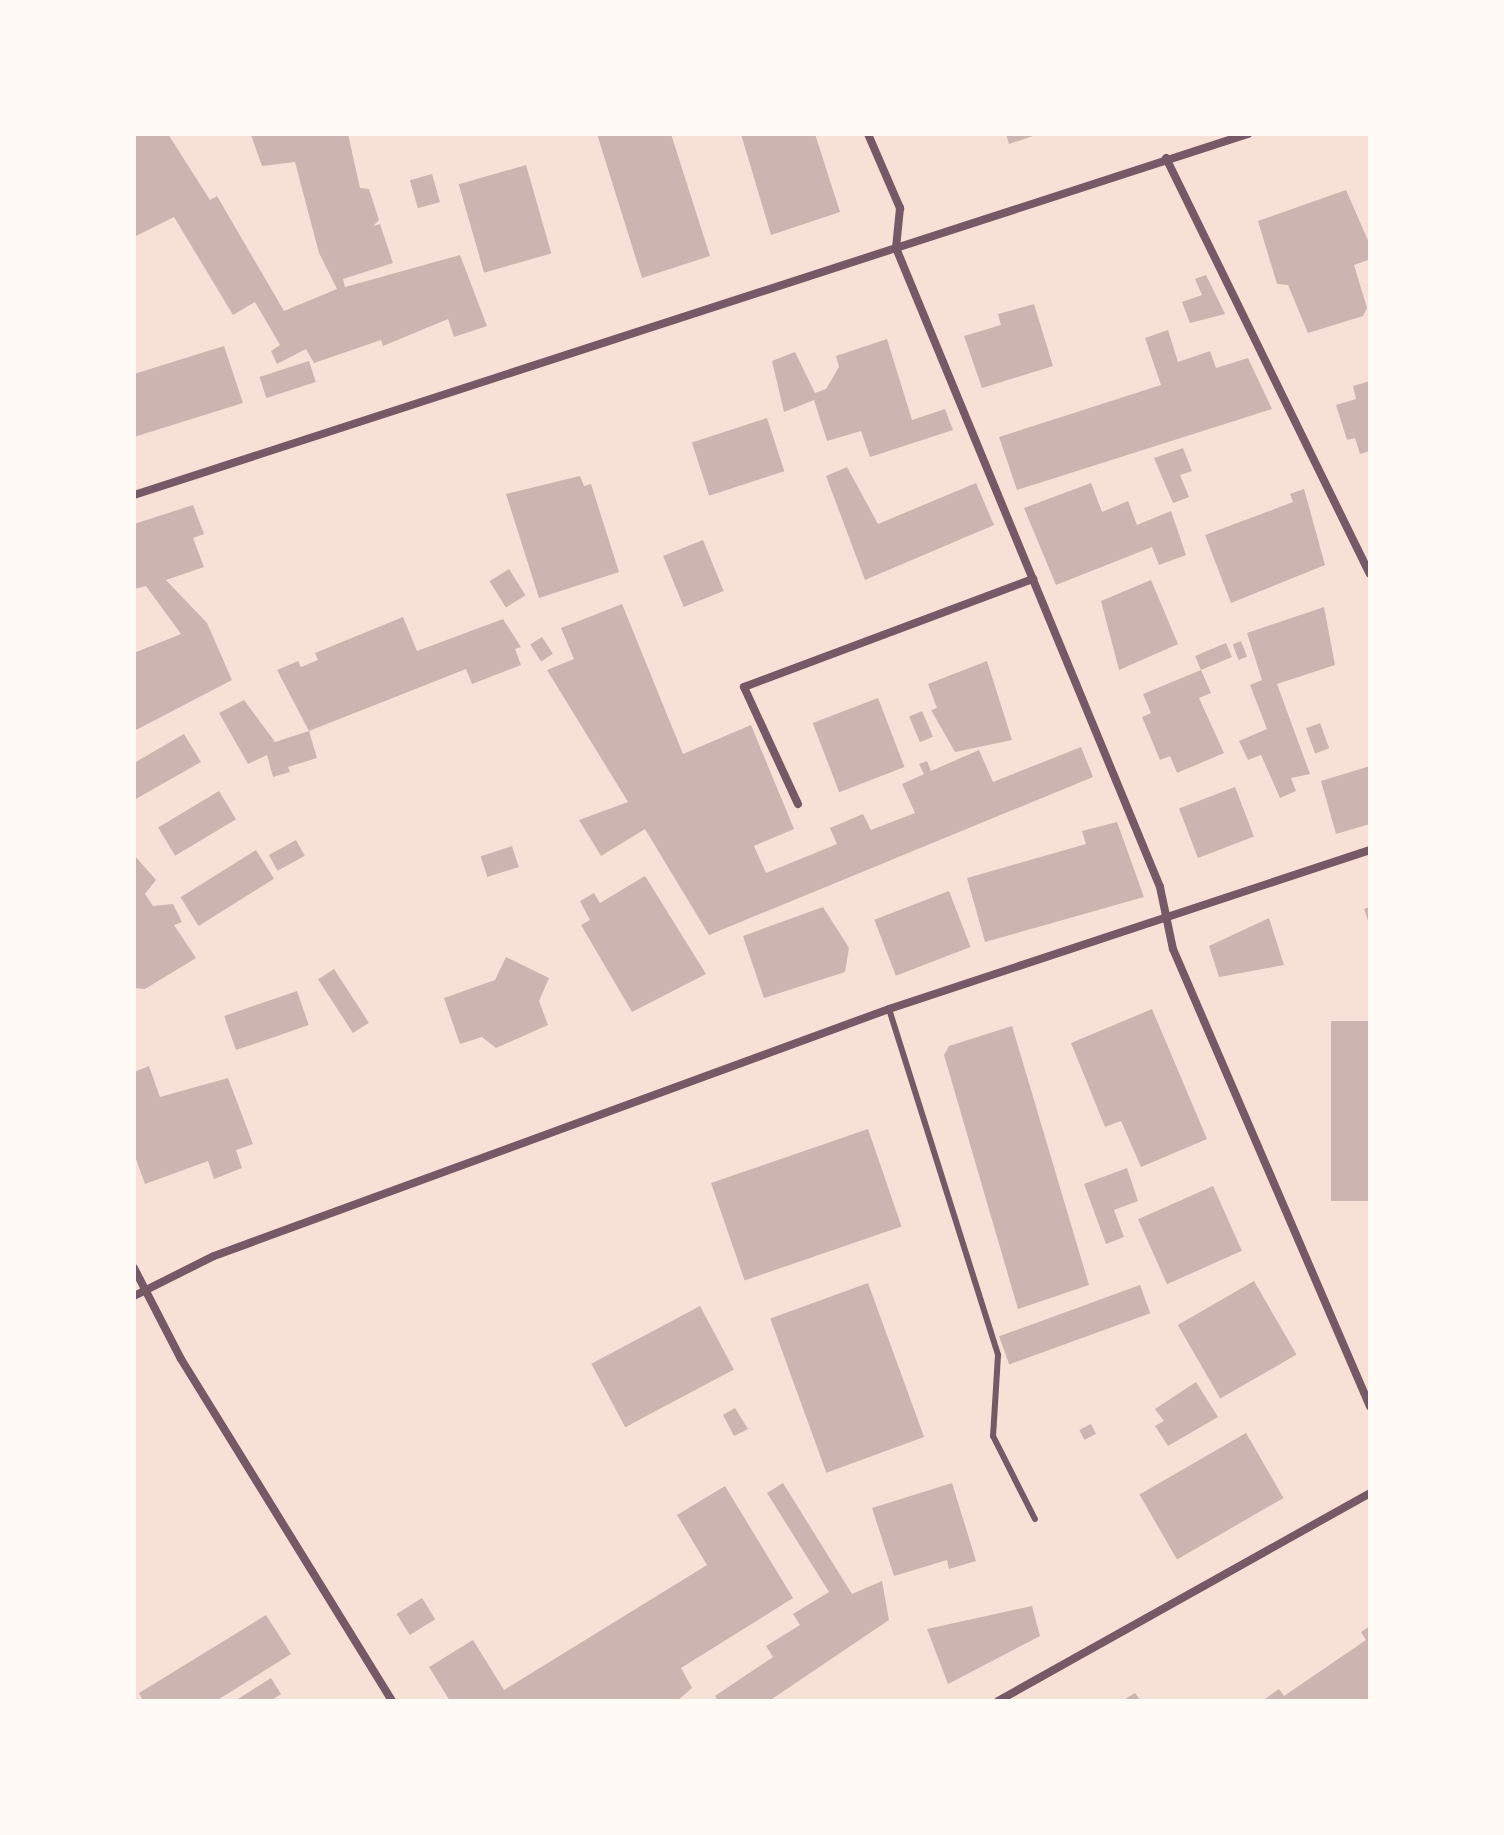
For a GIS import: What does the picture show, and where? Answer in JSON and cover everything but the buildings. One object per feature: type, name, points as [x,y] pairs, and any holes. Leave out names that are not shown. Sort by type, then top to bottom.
[{"type":"street","points":[[868,134],[900,208],[896,248],[1160,887],[1166,918],[1370,1406]]},
{"type":"street","points":[[134,495],[1166,158],[1248,134]]},
{"type":"street","points":[[1166,158],[1370,574]]},
{"type":"street","points":[[798,804],[744,687],[1033,579]]},
{"type":"street","points":[[134,1296],[214,1256],[889,1009],[1370,850]]},
{"type":"street","points":[[134,1268],[144,1290],[392,1701]]},
{"type":"street","points":[[998,1701],[1370,1493]]},
{"type":"lane","points":[[889,1009],[998,1355],[993,1436],[1035,1519]]}]
